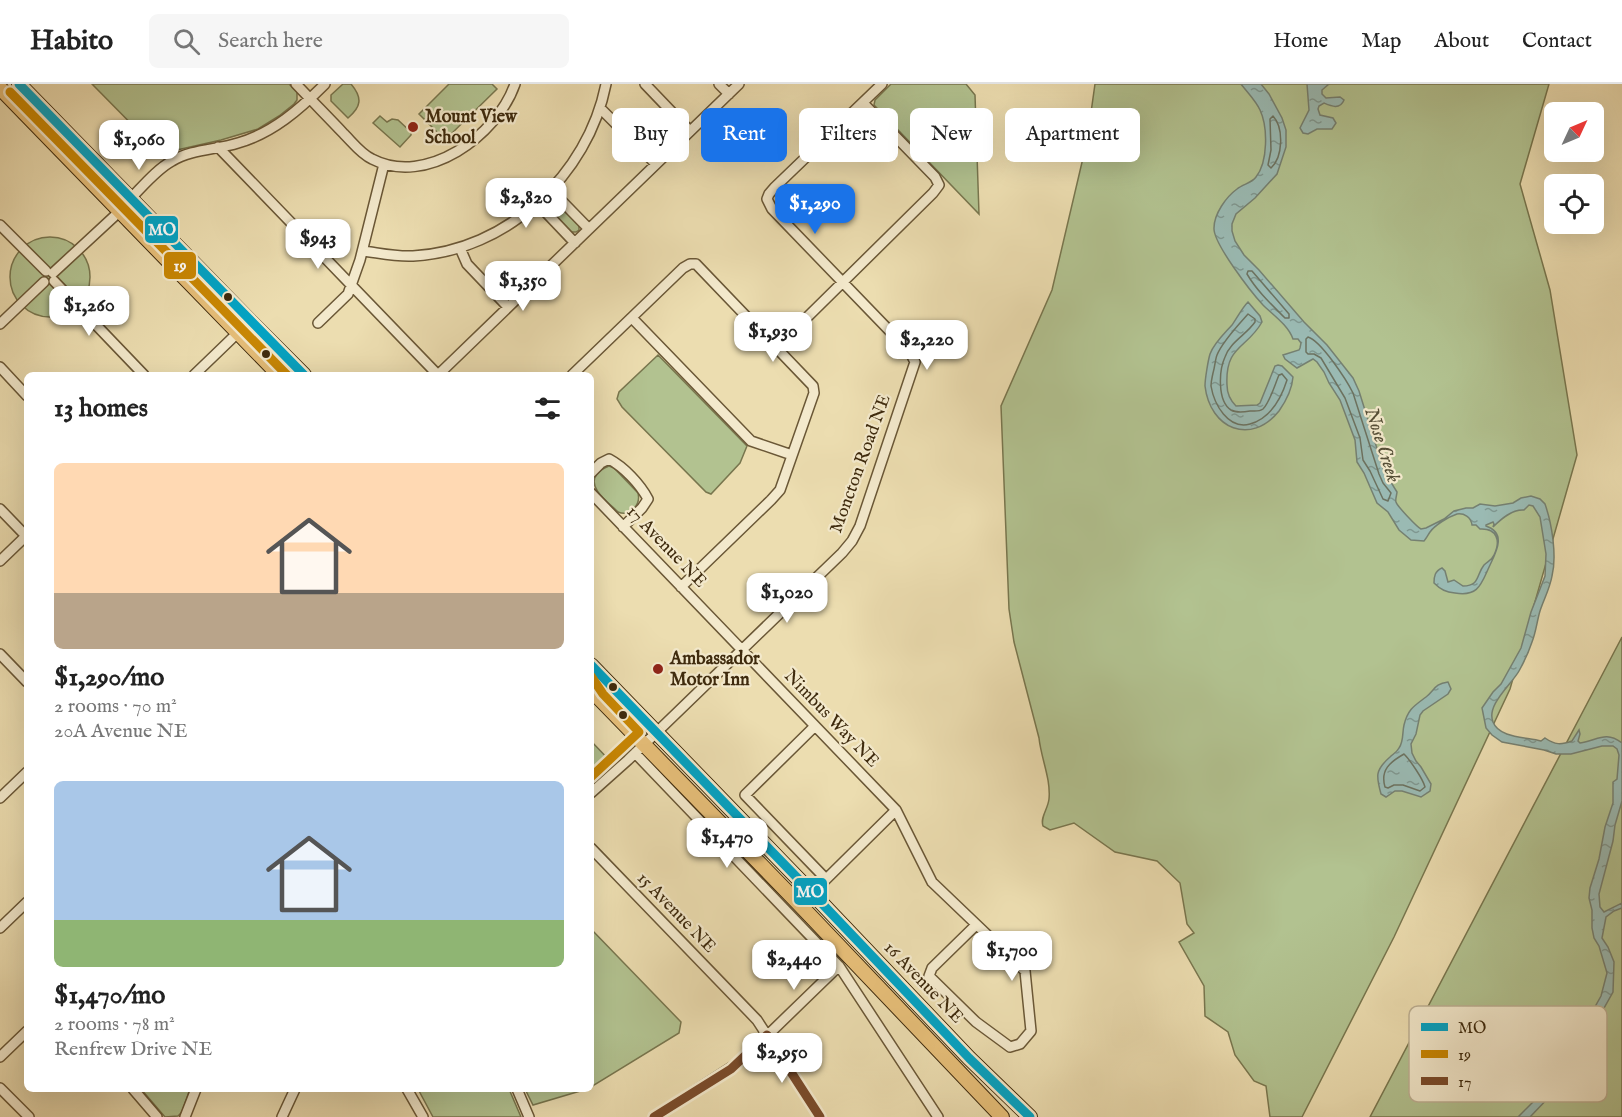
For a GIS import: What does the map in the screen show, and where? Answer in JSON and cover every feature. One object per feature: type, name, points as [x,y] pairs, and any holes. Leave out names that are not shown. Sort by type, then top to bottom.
[{"type":"highway","points":[[19,84],[301,372]]},
{"type":"highway","points":[[0,87],[276,372]]},
{"type":"highway","name":"16 Avenue NE","points":[[594,668],[969,1058],[1030,1117]]},
{"type":"highway","name":"16 Avenue NE","points":[[594,694],[639,749],[800,904],[1002,1117]]},
{"type":"street","points":[[296,84],[366,156],[384,164],[399,167],[429,164],[453,153],[482,133],[507,103],[515,84]]},
{"type":"street","points":[[131,198],[172,161],[192,152],[238,143],[261,134],[283,121],[325,84]]},
{"type":"street","points":[[363,250],[411,256],[447,252],[499,231],[537,203],[565,174],[580,153],[601,109],[606,84]]},
{"type":"street","points":[[645,84],[690,131]]},
{"type":"street","points":[[719,84],[729,94]]},
{"type":"street","points":[[441,372],[739,84]]},
{"type":"street","points":[[777,348],[939,185],[935,177],[863,103],[882,84]]},
{"type":"street","name":"Moncton Road NE","points":[[594,790],[842,553],[852,541],[863,518],[915,362],[910,352],[772,209],[766,199],[775,187],[863,103]]},
{"type":"street","points":[[601,109],[656,164]]},
{"type":"street","points":[[218,147],[435,372]]},
{"type":"street","points":[[318,323],[348,294],[363,250],[384,164]]},
{"type":"street","points":[[551,190],[590,229]]},
{"type":"street","points":[[537,203],[575,243]]},
{"type":"street","points":[[0,324],[120,211]]},
{"type":"street","points":[[0,225],[141,372]]},
{"type":"street","points":[[460,248],[467,264],[508,307]]},
{"type":"street","points":[[575,372],[683,268],[696,264],[813,386],[814,393],[784,482],[776,495],[681,587]]},
{"type":"street","points":[[632,318],[751,441],[792,455]]},
{"type":"street","points":[[197,372],[250,321]]},
{"type":"street","points":[[0,367],[24,393]]},
{"type":"street","points":[[594,470],[609,459],[644,491],[648,499],[623,527]]},
{"type":"street","name":"17 Avenue NE","points":[[594,496],[741,650]]},
{"type":"street","points":[[0,509],[24,533]]},
{"type":"street","points":[[0,561],[24,539]]},
{"type":"street","name":"Nimbus Way NE","points":[[741,650],[896,810],[932,882],[1024,971],[1032,1031],[1020,1044],[1010,1047],[976,1022],[929,976],[932,968],[976,925]]},
{"type":"street","points":[[0,654],[24,679]]},
{"type":"street","points":[[815,726],[745,795],[826,879]]},
{"type":"street","points":[[639,749],[839,966],[938,1117]]},
{"type":"street","points":[[0,798],[24,775]]},
{"type":"street","points":[[800,904],[896,810]]},
{"type":"street","name":"15 Avenue NE","points":[[594,851],[757,1020],[820,1117]]},
{"type":"street","points":[[0,928],[24,905]]},
{"type":"street","points":[[654,1117],[741,1061],[839,966]]},
{"type":"street","points":[[0,1057],[24,1034]]},
{"type":"street","points":[[0,1088],[29,1117]]},
{"type":"street","points":[[137,1092],[158,1117]]},
{"type":"street","points":[[185,1117],[195,1092]]},
{"type":"street","points":[[282,1117],[294,1092]]},
{"type":"street","points":[[409,1092],[423,1117]]},
{"type":"street","points":[[518,1092],[529,1117]]},
{"type":"green space","points":[[92,84],[289,84],[297,92],[297,100],[279,116],[258,129],[177,150],[164,157]]},
{"type":"green space","points":[[343,84],[351,84],[359,98],[356,110],[348,118],[331,101],[331,95]]},
{"type":"green space","points":[[449,84],[492,84],[497,89],[445,140],[419,114]]},
{"type":"green space","points":[[891,84],[966,84],[975,95],[975,108],[910,108],[910,142],[898,130],[898,108],[877,108],[874,105],[875,100]]},
{"type":"green space","points":[[1095,84],[1549,84],[1520,184],[1550,290],[1577,455],[1510,689],[1394,937],[1302,1117],[1270,1117],[1266,1086],[1254,1081],[1235,1055],[1228,1032],[1205,1016],[1204,986],[1179,942],[1194,933],[1187,924],[1180,883],[1157,861],[1115,852],[1074,823],[1050,830],[1043,826],[1049,799],[1049,784],[1014,642],[1009,609],[1001,406],[1052,290],[1082,162],[1140,162],[1140,108],[1092,108]]},
{"type":"green space","points":[[380,116],[387,122],[392,119],[398,120],[411,132],[400,147],[373,123]]},
{"type":"green space","points":[[929,162],[977,162],[979,214]]},
{"type":"green space","points":[[552,199],[579,224],[579,230],[570,232],[547,207],[547,201]]},
{"type":"green space","points":[[50,237],[65,240],[78,249],[87,262],[90,277],[87,292],[78,305],[65,314],[50,317],[35,314],[22,305],[13,292],[10,277],[13,262],[22,249],[35,240]]},
{"type":"green space","points":[[658,355],[747,446],[740,463],[711,494],[706,492],[622,407],[617,399],[619,392]]},
{"type":"green space","points":[[609,466],[614,468],[638,493],[636,506],[627,513],[618,512],[604,499],[594,484],[597,474]]},
{"type":"green space","points":[[1622,637],[1622,1117],[1370,1117],[1409,1043],[1409,1102],[1607,1102],[1607,1006],[1428,1006]]},
{"type":"green space","points":[[594,744],[611,762],[594,777]]},
{"type":"green space","points":[[594,932],[681,1022],[679,1033],[594,1085]]},
{"type":"green space","points":[[144,1092],[189,1092],[182,1112],[178,1116],[165,1117]]},
{"type":"green space","points":[[420,1092],[510,1092],[521,1117],[433,1117]]},
{"type":"green space","points":[[526,1092],[577,1092],[533,1105]]},
{"type":"water","points":[[1241,84],[1261,84],[1269,94],[1286,130],[1286,147],[1277,174],[1255,198],[1236,214],[1232,224],[1235,241],[1244,255],[1327,345],[1353,378],[1384,471],[1397,492],[1397,504],[1421,529],[1444,519],[1454,511],[1473,508],[1480,504],[1495,506],[1513,503],[1531,496],[1540,499],[1545,504],[1552,530],[1554,550],[1551,580],[1529,649],[1519,671],[1496,702],[1492,716],[1496,727],[1514,736],[1541,741],[1545,738],[1561,744],[1572,741],[1579,730],[1578,741],[1580,743],[1601,737],[1611,737],[1622,743],[1622,801],[1599,894],[1600,907],[1604,912],[1622,903],[1622,908],[1606,917],[1602,938],[1614,962],[1613,992],[1605,1006],[1595,1006],[1601,996],[1607,973],[1599,946],[1594,938],[1589,898],[1605,827],[1613,803],[1613,782],[1617,779],[1619,755],[1617,749],[1613,746],[1602,746],[1571,754],[1556,754],[1502,742],[1486,728],[1482,708],[1501,684],[1521,648],[1531,612],[1545,576],[1546,554],[1540,517],[1533,506],[1529,505],[1524,510],[1507,515],[1493,527],[1493,522],[1486,525],[1496,533],[1498,538],[1497,549],[1478,588],[1463,594],[1449,592],[1439,587],[1434,583],[1435,574],[1442,568],[1448,582],[1454,580],[1463,586],[1468,586],[1475,582],[1481,569],[1496,550],[1497,540],[1494,533],[1472,525],[1467,516],[1457,514],[1435,527],[1424,541],[1411,540],[1399,530],[1388,512],[1377,503],[1357,462],[1355,440],[1340,400],[1324,372],[1313,359],[1297,368],[1285,359],[1283,355],[1299,350],[1301,343],[1298,339],[1293,339],[1284,325],[1250,290],[1226,256],[1215,235],[1216,217],[1221,206],[1239,187],[1256,177],[1263,163],[1266,144],[1263,117],[1256,103]]},
{"type":"water","points":[[1307,84],[1329,84],[1322,90],[1322,94],[1326,98],[1340,97],[1344,100],[1338,106],[1324,103],[1319,106],[1320,115],[1333,118],[1336,123],[1332,129],[1317,129],[1308,134],[1303,133],[1300,128],[1309,110]]},
{"type":"water","points":[[1248,302],[1260,316],[1262,322],[1233,355],[1230,362],[1227,385],[1231,399],[1236,406],[1260,403],[1275,366],[1282,366],[1293,377],[1288,395],[1279,411],[1268,422],[1245,430],[1233,428],[1223,422],[1208,401],[1205,386],[1212,350]]},
{"type":"water","points":[[1448,682],[1451,689],[1448,694],[1420,715],[1416,734],[1411,744],[1416,761],[1431,784],[1430,791],[1421,797],[1395,791],[1386,797],[1381,794],[1378,782],[1379,770],[1401,745],[1407,715],[1437,686]]},
{"type":"water","points":[[1533,1102],[1544,1102],[1530,1117],[1518,1117]]},
{"type":"transit line","name":"MO","points":[[19,84],[301,372]]},
{"type":"transit line","name":"19","points":[[10,92],[284,372]]},
{"type":"transit line","name":"MO","points":[[594,668],[969,1058],[1030,1117]]},
{"type":"transit line","name":"19","points":[[594,680],[603,694],[639,732],[594,774]]},
{"type":"transit line","name":"17","points":[[654,1117],[731,1069],[767,1035],[820,1117]]},
{"type":"place","name":"Mount View School","points":[[413,127]]},
{"type":"place","name":"Ambassador Motor Inn","points":[[658,669]]},
{"type":"water label","name":"Nose Creek","points":[[1382,445]]}]
